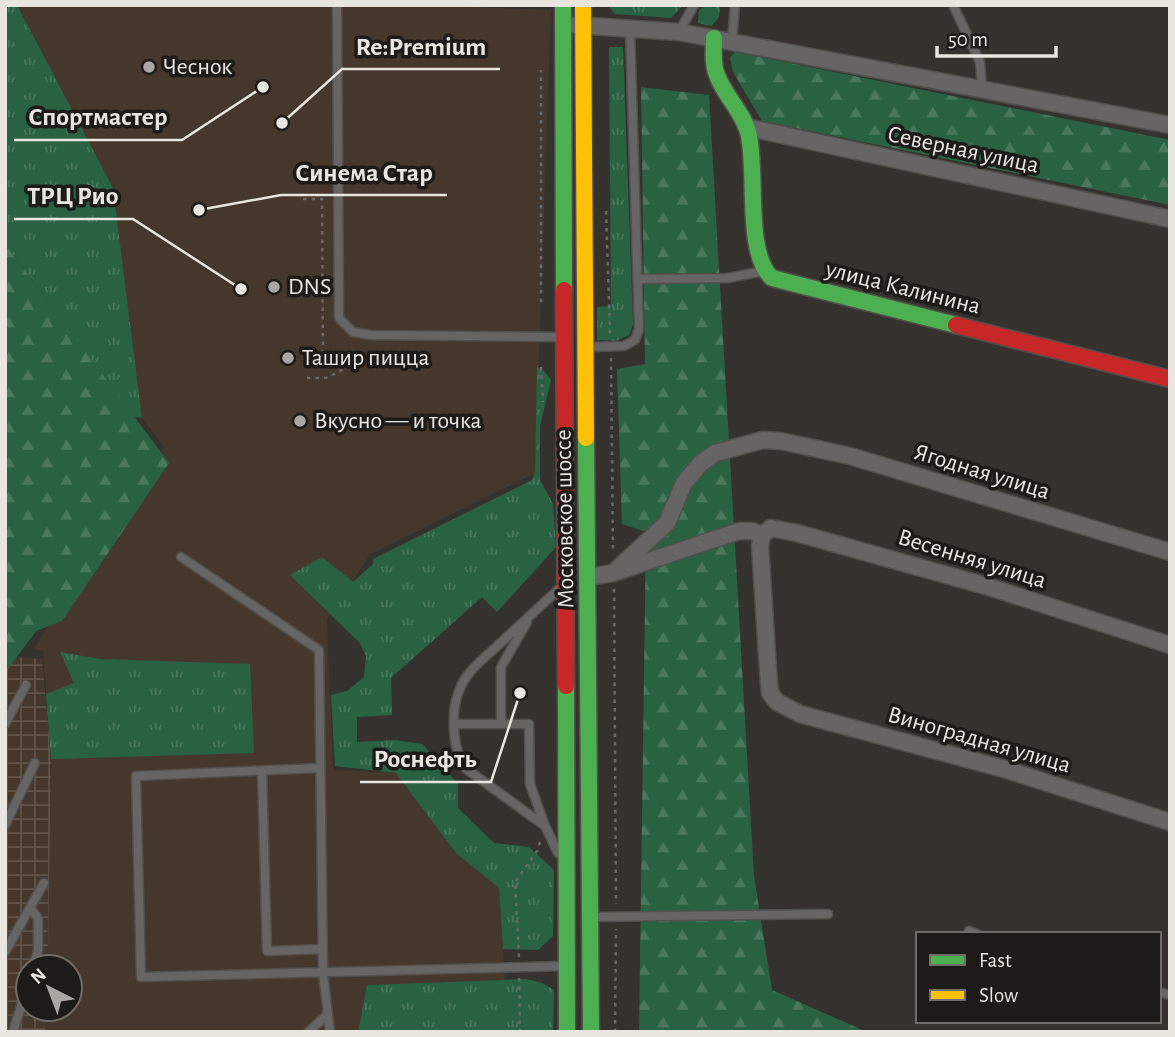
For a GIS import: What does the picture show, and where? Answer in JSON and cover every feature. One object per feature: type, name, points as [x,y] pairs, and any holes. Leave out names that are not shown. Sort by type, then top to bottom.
[{"type":"main road","name":"Московское шоссе","points":[[563,5],[567,1032]]},
{"type":"main road","name":"Московское шоссе","points":[[583,5],[592,1032]]},
{"type":"main road","points":[[714,38],[714,65],[717,76],[747,129],[757,248],[764,271]]},
{"type":"main road","name":"улица Калинина","points":[[764,271],[781,281],[1170,379]]},
{"type":"street","points":[[563,25],[714,38],[1170,125]]},
{"type":"street","name":"Северная улица","points":[[747,129],[1170,219]]},
{"type":"street","name":"Ягодная улица","points":[[614,573],[667,523],[684,484],[700,464],[715,453],[764,440],[781,441],[850,456],[1170,552]]},
{"type":"street","name":"Весенняя улица","points":[[589,577],[614,573],[739,531],[752,531],[762,535],[771,528],[986,586],[1170,645]]},
{"type":"street","name":"Виноградная улица","points":[[762,535],[760,546],[769,685],[777,702],[800,714],[992,765],[1170,822]]},
{"type":"lane","points":[[679,33],[694,5]]},
{"type":"lane","points":[[732,41],[735,5]]},
{"type":"lane","points":[[953,5],[980,62],[982,89]]},
{"type":"lane","points":[[337,10],[338,318],[353,332],[371,335],[564,337],[610,347],[624,346],[635,340],[639,329],[630,29]]},
{"type":"lane","points":[[638,279],[728,278],[764,271]]},
{"type":"lane","points":[[564,364],[584,342]]},
{"type":"lane","points":[[181,557],[319,650],[323,973],[330,1032]]},
{"type":"lane","points":[[545,826],[464,768],[458,757],[455,702],[463,681],[565,584]]},
{"type":"lane","points":[[502,724],[501,667],[532,613]]},
{"type":"lane","points":[[5,724],[26,684]]},
{"type":"lane","points":[[455,724],[529,724],[530,784],[545,826],[567,872]]},
{"type":"lane","points":[[5,825],[35,763]]},
{"type":"lane","points":[[320,768],[136,776],[141,977],[567,966]]},
{"type":"lane","points":[[262,771],[267,951],[323,949]]},
{"type":"lane","points":[[5,952],[44,883]]},
{"type":"lane","points":[[30,908],[38,918],[37,953]]},
{"type":"lane","points":[[591,917],[828,914]]},
{"type":"lane","points":[[308,1032],[328,1014]]},
{"type":"path","points":[[541,58],[541,302]]},
{"type":"path","points":[[303,199],[322,199],[323,358]]},
{"type":"path","points":[[609,301],[614,573],[615,1032]]},
{"type":"path","points":[[307,378],[326,378],[344,369],[343,358]]},
{"type":"path","points":[[541,367],[543,404]]},
{"type":"path","points":[[520,1032],[515,881],[537,851],[545,826]]},
{"type":"shaded area","points":[[17,5],[413,5],[551,10],[535,473],[370,555],[327,619],[333,770],[396,773],[456,853],[499,888],[505,980],[367,985],[358,1032],[45,1032],[45,1023],[84,1023],[84,953],[46,953],[51,759],[43,651],[34,648],[164,447],[142,418],[113,188]]},
{"type":"shaded area","points":[[12,657],[42,659],[51,759],[48,953],[14,953],[14,1023],[45,1023],[45,1032],[5,1032],[5,669]]},
{"type":"green space","points":[[5,5],[17,5],[113,188],[142,418],[134,417],[5,244]]},
{"type":"green space","points":[[607,5],[683,5],[671,18],[615,14]]},
{"type":"green space","points":[[707,5],[720,5],[719,17],[711,26],[698,23],[699,10]]},
{"type":"green space","points":[[609,47],[623,47],[633,324],[629,335],[616,341],[597,340],[597,307],[611,306]]},
{"type":"green space","points":[[735,52],[1170,140],[1170,205],[762,121],[733,72],[730,58]]},
{"type":"green space","points":[[641,87],[709,95],[754,876],[772,990],[867,1032],[639,1032],[646,532],[622,524],[617,369],[645,364]]},
{"type":"green space","points":[[5,244],[169,463],[62,621],[36,631],[5,673]]},
{"type":"green space","points":[[537,366],[551,380],[540,426],[540,480],[553,504],[556,547],[497,612],[482,597],[391,678],[392,715],[357,717],[357,742],[395,740],[422,744],[458,784],[458,808],[494,843],[529,847],[554,870],[553,936],[538,950],[503,949],[499,888],[456,853],[396,773],[335,766],[331,695],[347,691],[364,677],[366,656],[360,643],[290,575],[322,557],[353,582],[373,564],[373,559],[532,480],[535,473]]},
{"type":"green space","points":[[60,652],[100,659],[250,664],[254,753],[51,759],[46,694],[74,683]]},
{"type":"green space","points":[[527,979],[554,990],[553,1032],[358,1032],[367,985]]},
{"type":"traffic: fast","points":[[563,5],[564,290]]},
{"type":"traffic: fast","points":[[714,38],[715,71],[748,132],[758,250],[763,266],[772,278],[956,325]]},
{"type":"traffic: fast","points":[[586,438],[591,1032]]},
{"type":"traffic: fast","points":[[566,686],[567,1032]]},
{"type":"traffic: slow","points":[[583,5],[586,438]]},
{"type":"traffic: jam","points":[[564,290],[566,686]]},
{"type":"traffic: jam","points":[[956,325],[1170,379]]},
{"type":"place","name":"Чеснок","points":[[149,67]]},
{"type":"place","name":"Спортмастер","points":[[263,87]]},
{"type":"place","name":"Re:Premium","points":[[282,123]]},
{"type":"place","name":"Синема Стар","points":[[199,210]]},
{"type":"place","name":"DNS","points":[[274,287]]},
{"type":"place","name":"ТРЦ Рио","points":[[241,289]]},
{"type":"place","name":"Ташир пицца","points":[[288,358]]},
{"type":"place","name":"Вкусно — и точка","points":[[300,421]]},
{"type":"place","name":"Роснефть","points":[[520,693]]}]
